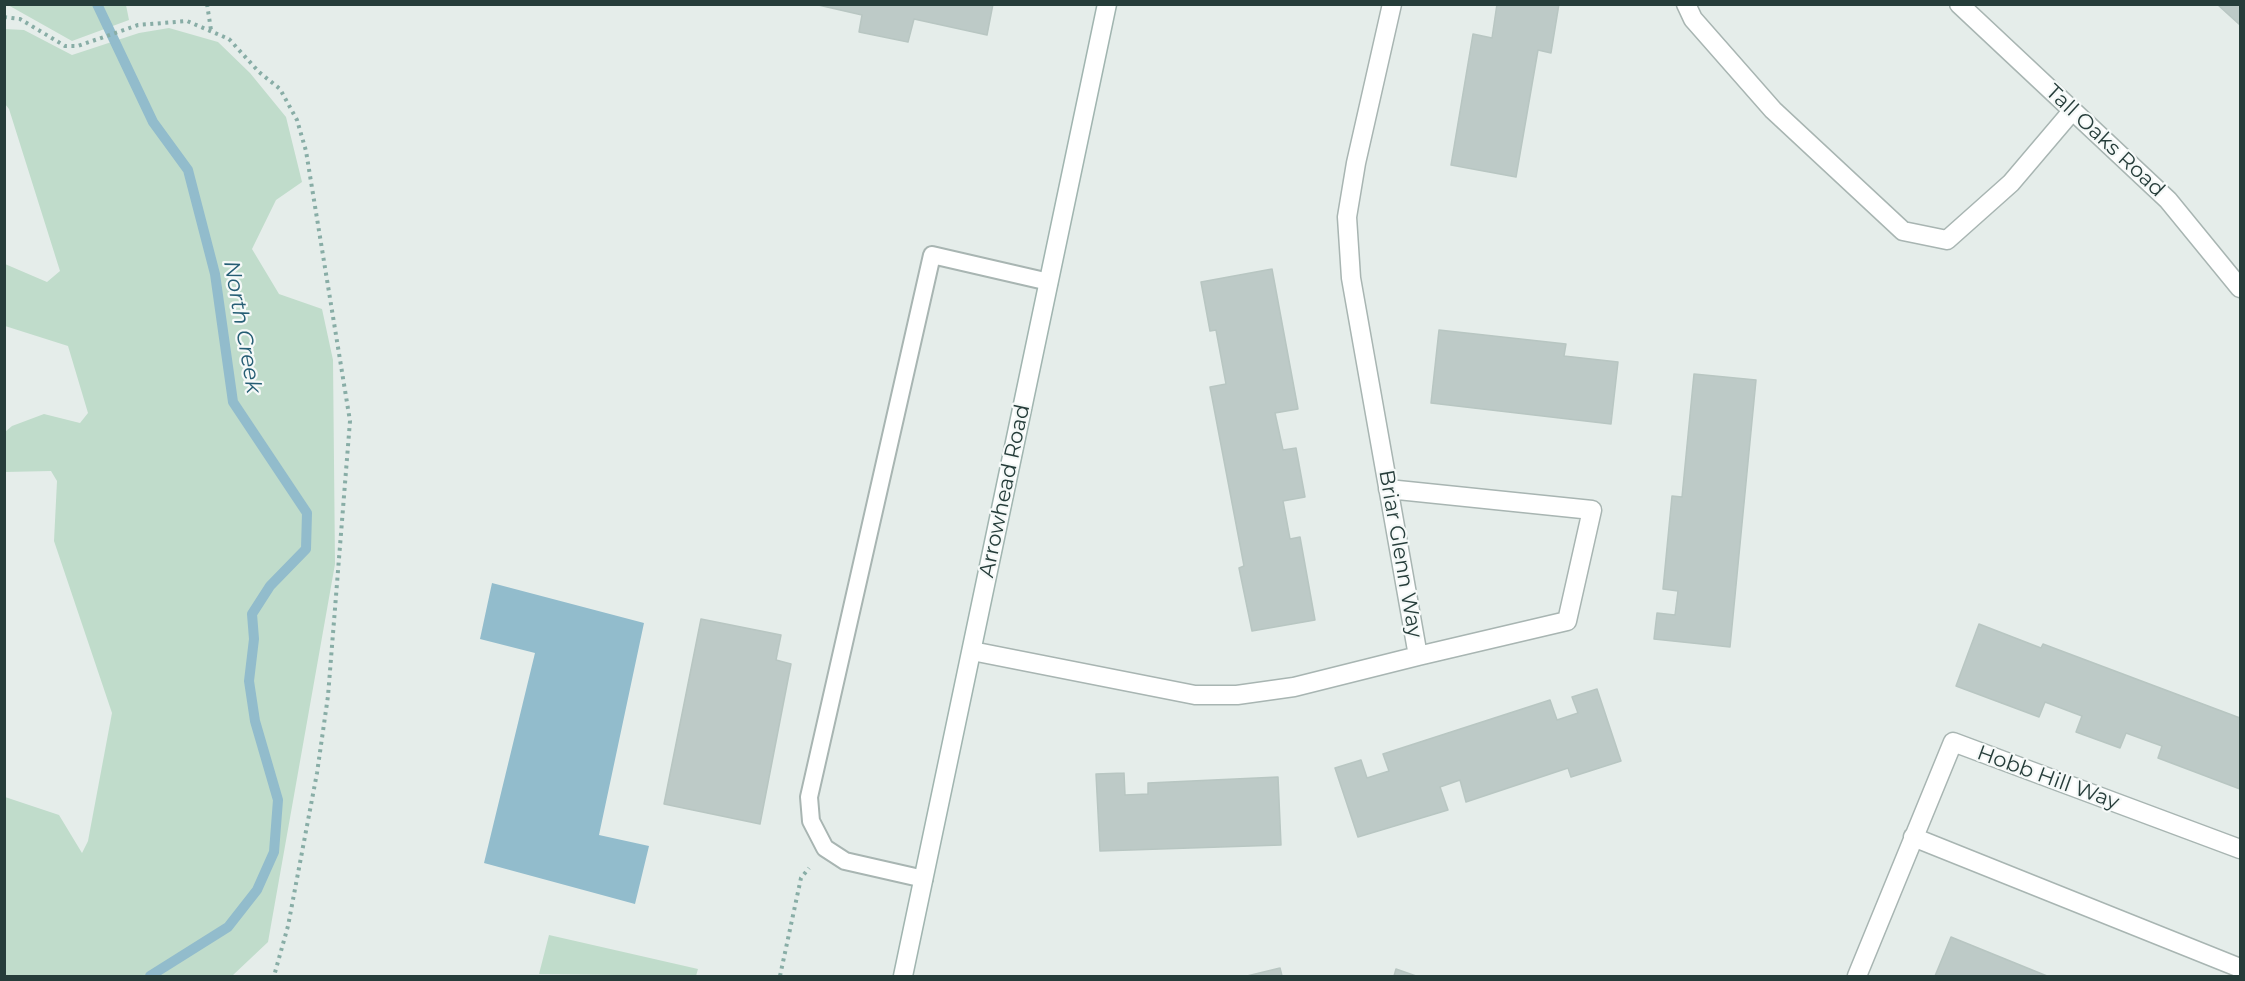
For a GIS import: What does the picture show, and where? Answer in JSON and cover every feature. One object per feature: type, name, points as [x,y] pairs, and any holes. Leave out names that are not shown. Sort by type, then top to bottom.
[{"type":"street","name":"Arrowhead Road","points":[[903,976],[1107,4]]},
{"type":"street","name":"Briar Glenn Way","points":[[972,651],[1195,695],[1237,695],[1294,687],[1418,656],[1351,278],[1347,217],[1356,163],[1392,4]]},
{"type":"street","points":[[1686,4],[1693,19],[1773,110],[1903,231],[1947,240],[2011,183],[2073,110]]},
{"type":"street","name":"Tall Oaks Road","points":[[1959,4],[2168,200],[2241,288]]},
{"type":"street","points":[[1388,489],[1592,510],[1567,621],[1418,656]]},
{"type":"street","name":"Hobb Hill Way","points":[[1857,976],[1953,742],[2241,849]]},
{"type":"street","points":[[1913,837],[2241,968]]},
{"type":"lane","points":[[924,879],[845,861],[825,848],[812,821],[809,797],[932,255],[1049,282]]},
{"type":"path","points":[[207,4],[212,31]]},
{"type":"path","points":[[4,17],[20,19],[65,46],[84,44],[132,28],[187,21],[212,31],[229,39],[259,72],[280,89],[297,120],[306,151],[350,421],[328,696],[317,773],[288,926],[274,976]]},
{"type":"path","points":[[780,976],[801,878],[825,848]]},
{"type":"green space","points":[[8,5],[126,5],[129,20],[72,41]]},
{"type":"green space","points":[[169,28],[218,42],[250,73],[286,117],[302,182],[276,200],[252,249],[279,294],[322,309],[333,360],[335,564],[268,942],[232,976],[5,976],[5,797],[59,815],[82,853],[88,841],[112,713],[54,541],[57,481],[51,471],[5,472],[5,432],[12,426],[44,414],[80,423],[88,413],[68,346],[5,326],[5,264],[47,282],[60,271],[9,109],[5,104],[5,29],[24,30],[72,55],[139,33]]},
{"type":"green space","points":[[549,935],[698,969],[696,976],[539,974]]},
{"type":"water","points":[[492,583],[644,623],[599,835],[649,846],[635,904],[484,863],[535,653],[480,639]]},
{"type":"building","points":[[814,4],[993,4],[987,35],[914,19],[908,42],[859,32],[862,15]]},
{"type":"building","points":[[1497,4],[1559,4],[1551,53],[1538,50],[1516,177],[1451,165],[1473,34],[1492,38]]},
{"type":"building","points":[[2218,4],[2240,4],[2240,25],[2218,5]]},
{"type":"building","points":[[1272,269],[1298,409],[1275,413],[1283,450],[1296,448],[1305,497],[1283,501],[1290,539],[1300,537],[1315,620],[1252,631],[1239,568],[1244,566],[1210,387],[1226,384],[1216,330],[1210,331],[1201,282]]},
{"type":"building","points":[[1439,330],[1566,344],[1564,356],[1618,362],[1611,424],[1431,403]]},
{"type":"building","points":[[1694,374],[1756,380],[1730,647],[1654,639],[1657,613],[1675,615],[1678,591],[1663,589],[1672,496],[1682,497]]},
{"type":"building","points":[[701,619],[781,635],[776,660],[791,664],[760,824],[664,804]]},
{"type":"building","points":[[1979,624],[2041,648],[2043,644],[2240,718],[2240,789],[2158,758],[2162,746],[2126,733],[2120,748],[2076,732],[2082,716],[2045,702],[2039,717],[1956,686]]},
{"type":"building","points":[[1597,689],[1621,761],[1571,777],[1568,768],[1466,802],[1460,780],[1440,787],[1448,810],[1358,837],[1335,768],[1361,760],[1367,778],[1389,771],[1383,754],[1550,700],[1557,720],[1578,713],[1572,697]]},
{"type":"building","points":[[1124,773],[1125,795],[1148,794],[1148,783],[1278,777],[1281,845],[1100,851],[1096,774]]},
{"type":"building","points":[[1951,937],[2047,976],[1935,976]]},
{"type":"building","points":[[1280,968],[1282,976],[1247,976]]},
{"type":"building","points":[[1396,969],[1416,976],[1394,976]]},
{"type":"waterway","name":"North Creek","points":[[97,4],[153,122],[188,170],[215,274],[233,402],[307,513],[306,549],[270,586],[252,614],[254,639],[249,681],[255,721],[278,800],[274,852],[257,890],[228,927],[150,976]]}]
